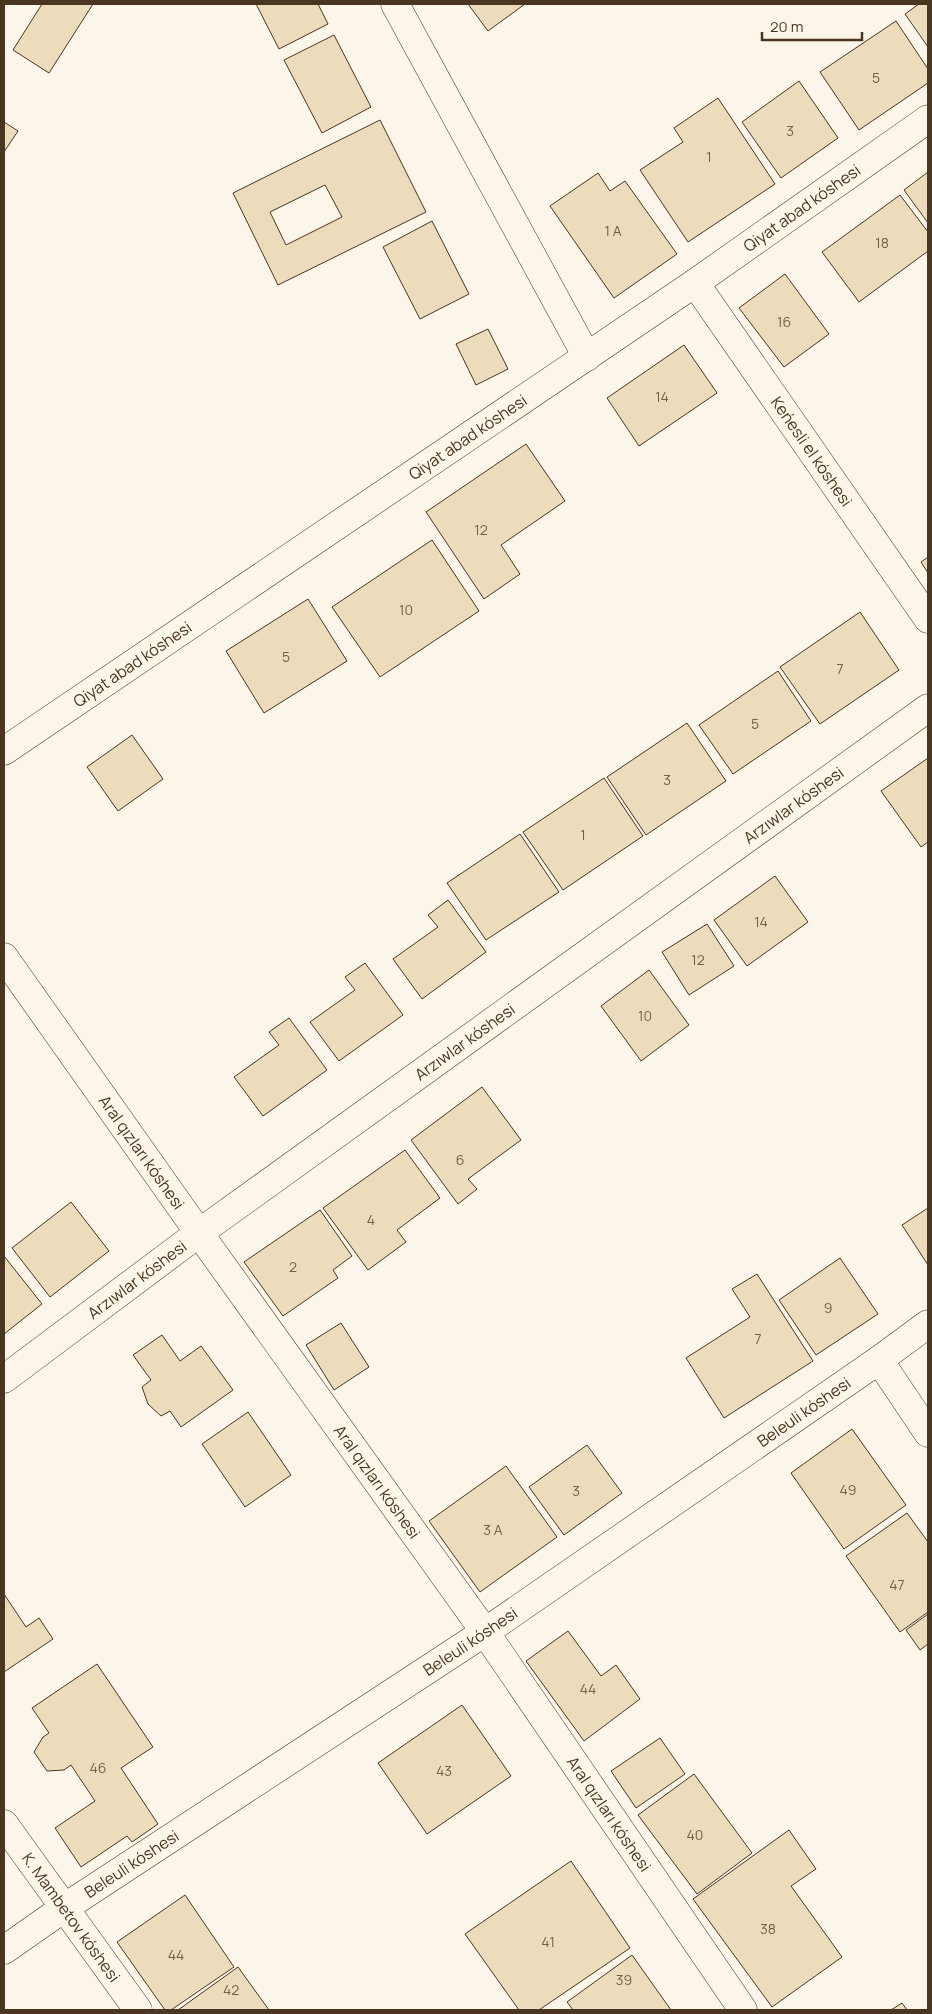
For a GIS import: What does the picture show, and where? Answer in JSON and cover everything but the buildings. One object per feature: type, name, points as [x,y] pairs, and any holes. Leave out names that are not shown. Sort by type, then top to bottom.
[{"type":"street","points":[[395,4],[587,356]]},
{"type":"street","name":"Qiyat abad kóshesi","points":[[4,751],[695,283],[928,120]]},
{"type":"street","name":"Keńesli el kóshesi","points":[[695,283],[928,619]]},
{"type":"street","name":"Arzıwlar kóshesi","points":[[4,1379],[199,1233],[928,708]]},
{"type":"street","name":"Aral qızları kóshesi","points":[[4,957],[485,1632],[743,2010]]},
{"type":"street","name":"Beleuli kóshesi","points":[[4,1950],[64,1908],[485,1632],[879,1360],[928,1324]]},
{"type":"street","points":[[879,1360],[928,1433]]},
{"type":"street","name":"K. Mambetov kóshesi","points":[[4,1824],[138,2010]]}]
